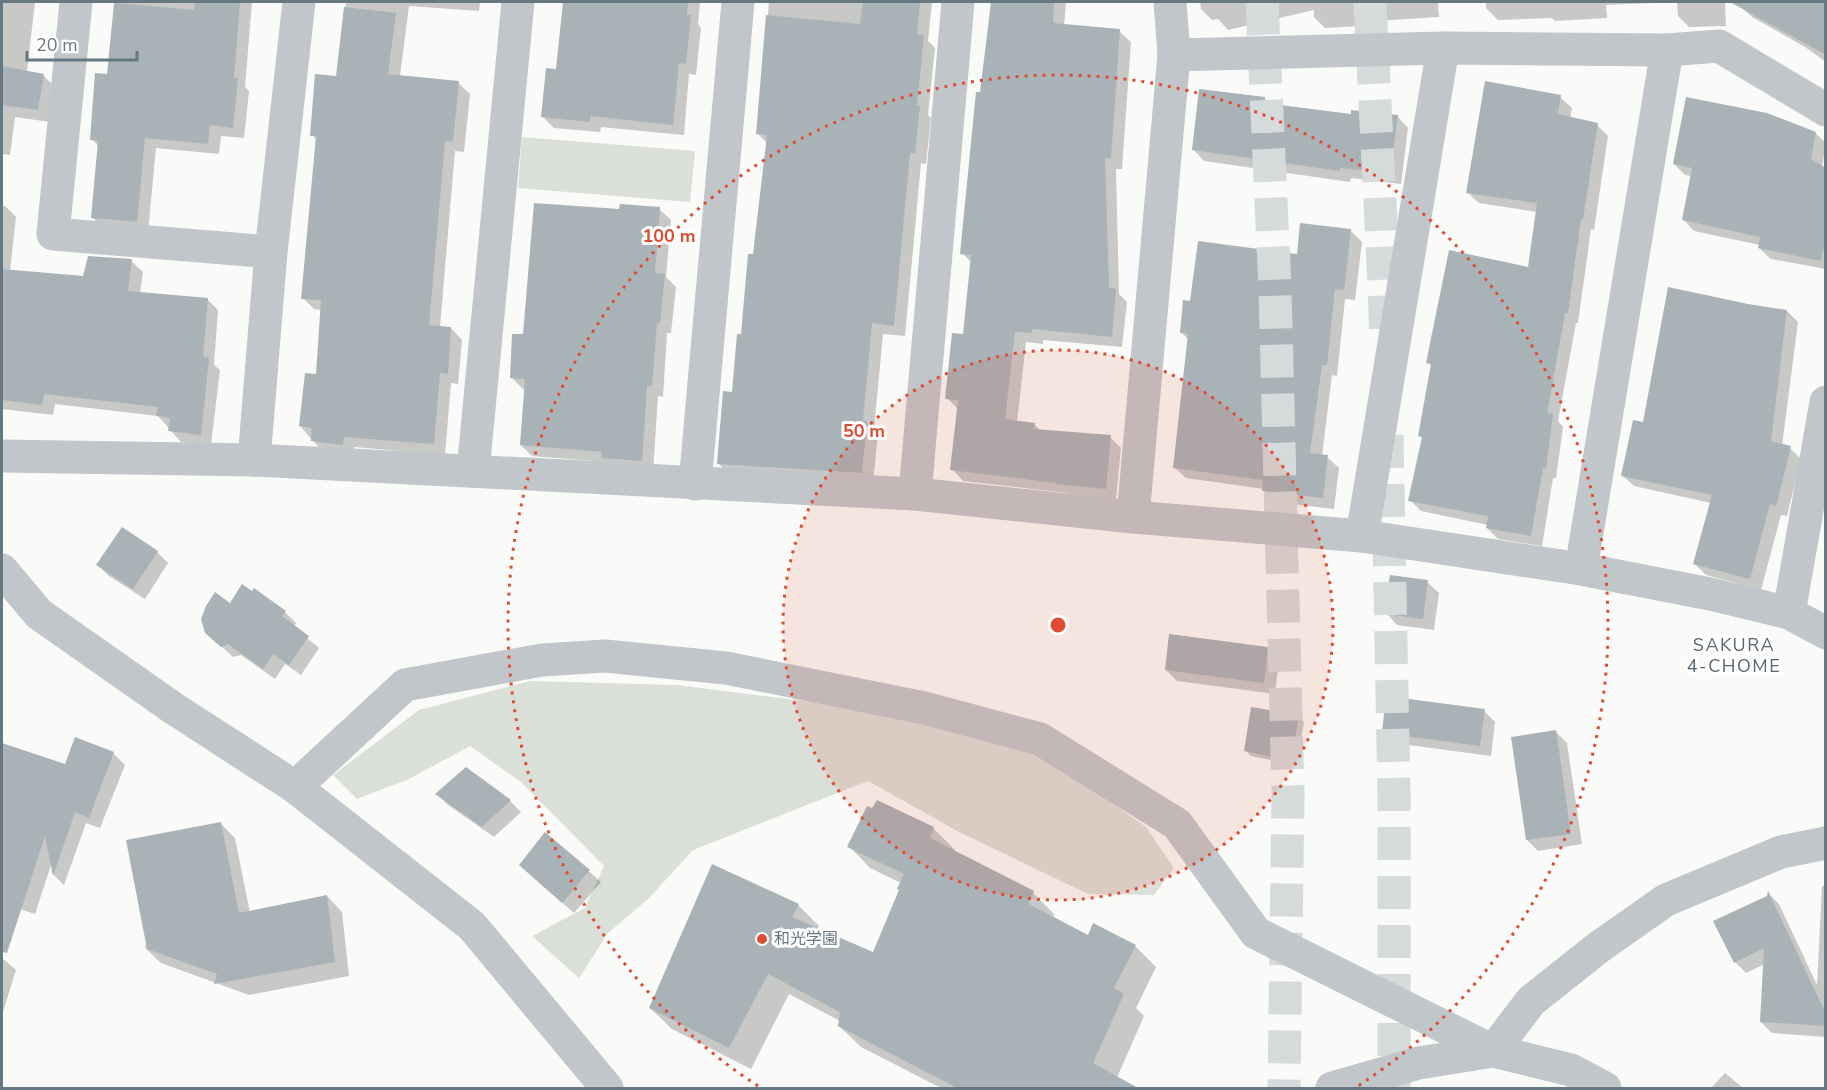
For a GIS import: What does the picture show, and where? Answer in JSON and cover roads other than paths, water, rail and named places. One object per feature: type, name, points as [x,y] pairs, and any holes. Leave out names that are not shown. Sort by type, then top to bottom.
[{"type":"street","points":[[76,2],[53,234],[272,252]]},
{"type":"street","points":[[254,460],[272,252],[299,2]]},
{"type":"street","points":[[473,471],[518,2]]},
{"type":"street","points":[[695,484],[738,2]]},
{"type":"street","points":[[915,494],[958,2]]},
{"type":"street","points":[[1133,517],[1174,55],[1170,2]]},
{"type":"street","points":[[1174,55],[1443,48],[1667,50],[1719,46],[1826,110]]},
{"type":"street","points":[[1362,536],[1443,48]]},
{"type":"street","points":[[1581,569],[1667,50]]},
{"type":"street","points":[[1789,613],[1826,402]]},
{"type":"street","points":[[2,456],[254,460],[915,494],[1133,517],[1362,536],[1581,569],[1710,594],[1789,613],[1826,633]]},
{"type":"street","points":[[2,570],[39,614],[173,708],[295,787],[472,926],[608,1089]]},
{"type":"street","points":[[295,787],[405,685],[542,660],[605,656],[726,668],[924,708],[1040,739],[1177,824],[1256,933],[1493,1052],[1571,1070],[1605,1089]]},
{"type":"street","points":[[1332,1089],[1419,1063],[1493,1052],[1531,1001],[1599,947],[1666,900],[1781,852],[1826,843]]},
{"type":"tunnel","points":[[1262,2],[1275,289],[1288,794],[1284,1088]]},
{"type":"tunnel","points":[[1370,2],[1386,344]]},
{"type":"tunnel","points":[[1387,435],[1394,796],[1394,1088]]},
{"type":"place","name":"和光学園","points":[[762,939]]},
{"type":"district","name":"SAKURA 4-CHOME","points":[[1734,655]]}]
